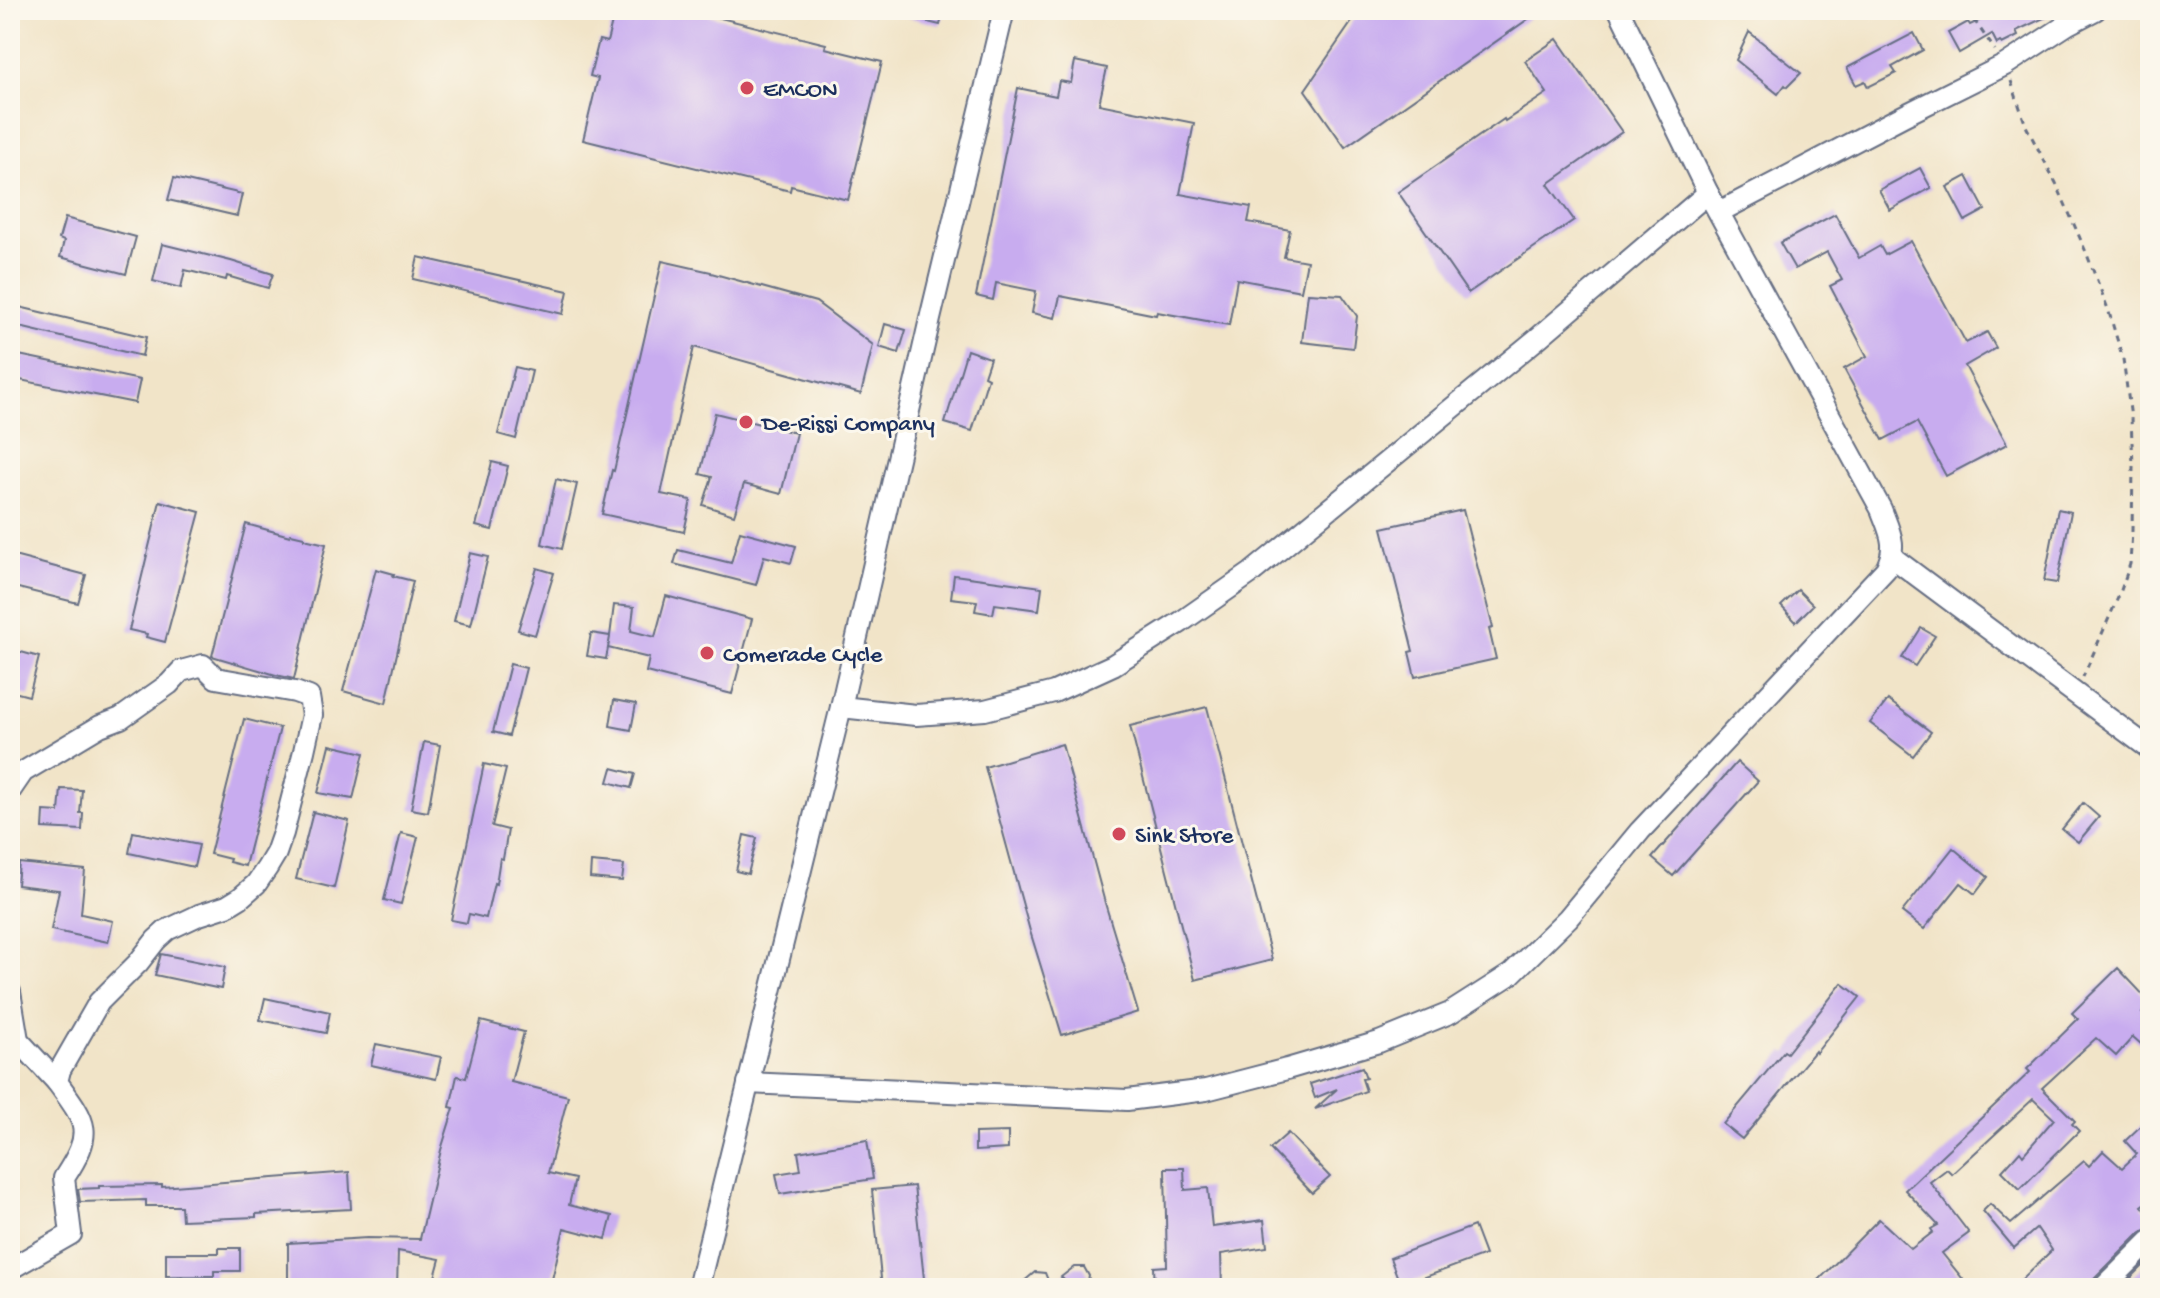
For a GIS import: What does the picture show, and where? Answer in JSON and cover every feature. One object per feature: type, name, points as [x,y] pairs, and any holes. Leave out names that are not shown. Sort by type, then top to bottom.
[{"type":"street","points":[[698,1288],[841,707],[1004,10]]},
{"type":"street","points":[[748,1083],[1127,1100],[1206,1090],[1287,1069],[1379,1042],[1450,1013],[1511,974],[1568,918],[1640,831],[1886,569],[1892,557],[1893,540],[1881,509],[1708,193],[1619,10]]},
{"type":"street","points":[[1719,212],[2005,65],[2067,17],[2095,10]]},
{"type":"street","points":[[841,707],[916,715],[985,710],[1054,692],[1113,665],[1251,573],[1538,338],[1708,193]]},
{"type":"street","points":[[1892,557],[2150,749]]},
{"type":"street","points":[[10,791],[23,772],[100,726],[121,718],[169,684],[181,671],[203,665],[216,678],[309,697],[312,715],[304,751],[283,833],[267,868],[256,884],[240,898],[167,930],[156,940],[99,1002],[60,1070],[57,1082]]},
{"type":"street","points":[[10,992],[18,1040],[57,1082],[79,1112],[84,1139],[80,1154],[64,1178],[71,1234],[10,1269]]},
{"type":"street","points":[[2103,1288],[2150,1241]]},
{"type":"path","points":[[1967,10],[2005,65],[2026,126],[2056,183],[2086,252],[2123,359],[2131,418],[2133,479],[2130,564],[2076,693]]},
{"type":"building","points":[[615,10],[688,10],[826,44],[825,48],[882,62],[848,200],[791,186],[790,191],[583,140],[598,78],[590,76],[599,40],[607,42]]},
{"type":"building","points":[[900,10],[944,10],[940,25],[899,15]]},
{"type":"building","points":[[1360,10],[1541,10],[1345,147],[1305,90]]},
{"type":"building","points":[[2002,10],[2061,10],[2016,31],[2018,36],[2002,44],[1997,44],[1992,34],[1959,53],[1948,33]]},
{"type":"building","points":[[1749,32],[1801,73],[1778,94],[1736,60]]},
{"type":"building","points":[[1914,33],[1923,50],[1892,67],[1896,73],[1868,87],[1865,81],[1856,85],[1847,68]]},
{"type":"building","points":[[1557,39],[1622,132],[1548,184],[1574,220],[1468,293],[1398,192],[1547,93],[1525,61]]},
{"type":"building","points":[[1075,61],[1107,68],[1099,104],[1194,123],[1180,194],[1251,207],[1248,222],[1290,230],[1284,257],[1307,261],[1301,291],[1237,279],[1229,325],[1157,312],[1156,315],[1060,296],[1055,318],[1032,313],[1036,291],[996,283],[993,300],[976,296],[1018,88],[1056,96],[1059,81],[1071,83]]},
{"type":"building","points":[[1920,168],[1931,188],[1890,210],[1879,190]]},
{"type":"building","points":[[1967,176],[1985,210],[1965,221],[1947,187]]},
{"type":"building","points":[[174,178],[242,194],[237,216],[168,200]]},
{"type":"building","points":[[1835,214],[1859,258],[1880,246],[1885,255],[1911,241],[1966,343],[1987,332],[1996,348],[1965,366],[2007,444],[1946,476],[1917,422],[1883,440],[1844,369],[1867,356],[1830,286],[1842,280],[1827,252],[1795,269],[1780,243]]},
{"type":"building","points":[[65,218],[136,237],[126,274],[60,257],[64,241],[59,239]]},
{"type":"building","points":[[162,244],[273,274],[268,288],[227,276],[226,280],[185,270],[181,288],[153,281]]},
{"type":"building","points":[[418,257],[568,291],[563,314],[413,279]]},
{"type":"building","points":[[662,261],[816,302],[873,345],[861,394],[694,347],[661,494],[691,500],[684,532],[602,514]]},
{"type":"building","points":[[1308,293],[1342,295],[1357,316],[1353,348],[1302,342]]},
{"type":"building","points":[[15,306],[146,337],[142,356],[11,325]]},
{"type":"building","points":[[885,324],[906,330],[899,353],[879,347]]},
{"type":"building","points":[[967,350],[990,358],[984,376],[988,378],[972,431],[945,423]]},
{"type":"building","points":[[14,354],[140,380],[135,403],[10,378]]},
{"type":"building","points":[[515,367],[532,371],[516,439],[498,434]]},
{"type":"building","points":[[715,413],[796,433],[781,494],[744,484],[734,515],[703,505],[712,477],[700,474]]},
{"type":"building","points":[[492,462],[508,466],[492,530],[476,526]]},
{"type":"building","points":[[556,479],[577,484],[562,549],[542,544]]},
{"type":"building","points":[[160,501],[200,512],[165,642],[129,630]]},
{"type":"building","points":[[2058,509],[2071,512],[2057,583],[2044,581]]},
{"type":"building","points":[[1463,510],[1493,628],[1489,629],[1496,659],[1415,677],[1409,652],[1413,651],[1382,528]]},
{"type":"building","points":[[246,524],[326,544],[294,679],[212,656]]},
{"type":"building","points":[[740,531],[796,546],[791,563],[764,556],[756,585],[674,564],[678,550],[731,563]]},
{"type":"building","points":[[470,553],[488,557],[471,625],[454,621]]},
{"type":"building","points":[[10,555],[86,575],[78,603],[10,586]]},
{"type":"building","points":[[537,568],[554,573],[535,635],[518,630]]},
{"type":"building","points":[[376,569],[413,581],[386,703],[343,691]]},
{"type":"building","points":[[954,575],[1042,587],[1039,610],[995,604],[993,614],[975,611],[977,601],[951,598]]},
{"type":"building","points":[[1798,590],[1813,605],[1796,622],[1781,606]]},
{"type":"building","points":[[666,596],[752,619],[732,694],[646,672],[649,658],[608,648],[606,659],[587,656],[591,633],[610,636],[614,605],[634,607],[631,631],[655,637]]},
{"type":"building","points":[[1921,628],[1935,636],[1915,666],[1902,658]]},
{"type":"building","points":[[10,649],[39,657],[29,696],[10,691]]},
{"type":"building","points":[[510,664],[526,668],[509,736],[493,732]]},
{"type":"building","points":[[614,700],[636,704],[631,730],[610,726]]},
{"type":"building","points":[[1888,700],[1931,732],[1913,756],[1870,723]]},
{"type":"building","points":[[1207,707],[1272,960],[1195,980],[1130,726]]},
{"type":"building","points":[[244,719],[280,728],[245,866],[210,854]]},
{"type":"building","points":[[424,742],[440,745],[428,812],[411,809]]},
{"type":"building","points":[[1062,744],[1138,1012],[1062,1035],[985,767]]},
{"type":"building","points":[[330,745],[364,753],[353,799],[318,793]]},
{"type":"building","points":[[1737,762],[1758,781],[1673,876],[1652,858]]},
{"type":"building","points":[[484,764],[506,769],[492,826],[508,830],[486,918],[469,914],[467,923],[451,920]]},
{"type":"building","points":[[612,768],[635,774],[631,788],[608,782]]},
{"type":"building","points":[[61,789],[82,790],[82,830],[43,828],[44,811],[59,812]]},
{"type":"building","points":[[2083,803],[2099,817],[2078,842],[2062,829]]},
{"type":"building","points":[[313,812],[349,821],[334,888],[296,879]]},
{"type":"building","points":[[133,832],[199,845],[194,867],[129,853]]},
{"type":"building","points":[[401,833],[418,837],[401,904],[384,900]]},
{"type":"building","points":[[744,835],[757,838],[748,874],[736,871]]},
{"type":"building","points":[[1953,848],[1988,877],[1975,894],[1961,883],[1924,929],[1902,912]]},
{"type":"building","points":[[591,862],[624,865],[622,881],[590,878]]},
{"type":"building","points":[[19,863],[85,870],[81,914],[113,921],[108,942],[51,930],[59,890],[17,885]]},
{"type":"building","points":[[161,954],[225,967],[221,989],[155,975]]},
{"type":"building","points":[[2118,968],[2150,1002],[2142,1013],[2150,1020],[2150,1052],[2133,1037],[2116,1056],[2096,1038],[2042,1088],[2075,1121],[2072,1124],[2079,1131],[2020,1189],[2002,1171],[2020,1151],[2023,1155],[2054,1119],[2033,1099],[1952,1174],[1947,1169],[1930,1182],[1969,1233],[1942,1253],[1970,1288],[1811,1288],[1879,1219],[1911,1249],[1933,1232],[1931,1229],[1938,1225],[1905,1190],[2030,1072],[2027,1069],[2078,1019],[2072,1013]]},
{"type":"building","points":[[1842,983],[1860,997],[1742,1139],[1723,1124],[1784,1051],[1787,1053]]},
{"type":"building","points":[[265,998],[330,1012],[326,1033],[260,1020]]},
{"type":"building","points":[[481,1021],[524,1032],[511,1082],[568,1096],[548,1173],[575,1179],[569,1205],[612,1216],[606,1239],[564,1228],[550,1288],[432,1288],[440,1259],[398,1251],[397,1288],[288,1288],[288,1243],[367,1238],[420,1239],[454,1108],[450,1107],[457,1076],[466,1078]]},
{"type":"building","points":[[376,1044],[441,1057],[436,1079],[371,1065]]},
{"type":"building","points":[[1362,1067],[1366,1091],[1315,1109],[1337,1089],[1315,1098],[1310,1084]]},
{"type":"building","points":[[2150,1117],[2150,1200],[2142,1206],[2150,1216],[2150,1228],[2141,1232],[2094,1279],[2090,1288],[2030,1288],[2022,1279],[2052,1250],[2037,1228],[2014,1248],[1983,1211],[1990,1204],[2011,1224],[2084,1161],[2089,1166],[2103,1151],[2122,1168],[2137,1154],[2125,1141]]},
{"type":"building","points":[[1008,1132],[1008,1149],[975,1151],[975,1133]]},
{"type":"building","points":[[1288,1133],[1330,1177],[1312,1193],[1270,1149]]},
{"type":"building","points":[[867,1140],[873,1179],[780,1194],[776,1174],[801,1170],[798,1152]]},
{"type":"building","points":[[1165,1168],[1184,1168],[1185,1190],[1208,1188],[1212,1227],[1264,1220],[1267,1247],[1221,1254],[1222,1288],[1155,1288],[1154,1267],[1167,1266]]},
{"type":"building","points":[[349,1172],[351,1209],[256,1214],[256,1217],[182,1220],[181,1206],[146,1206],[146,1200],[80,1202],[78,1189],[99,1186],[162,1187]]},
{"type":"building","points":[[914,1186],[925,1288],[882,1288],[872,1190]]},
{"type":"building","points":[[1474,1226],[1485,1255],[1401,1286],[1390,1258]]},
{"type":"building","points":[[219,1248],[240,1248],[240,1271],[214,1271],[214,1276],[166,1276],[166,1253],[219,1253]]},
{"type":"building","points":[[2150,1259],[2150,1288],[2121,1288]]},
{"type":"building","points":[[1074,1267],[1084,1267],[1089,1276],[1087,1286],[1072,1288],[1061,1277]]},
{"type":"building","points":[[1035,1272],[1045,1273],[1051,1288],[1016,1288]]},
{"type":"place","name":"EMCON","points":[[747,88]]},
{"type":"place","name":"De-Rissi Company","points":[[746,422]]},
{"type":"place","name":"Comerade Cycle","points":[[707,653]]},
{"type":"place","name":"Sink Store","points":[[1119,834]]}]
